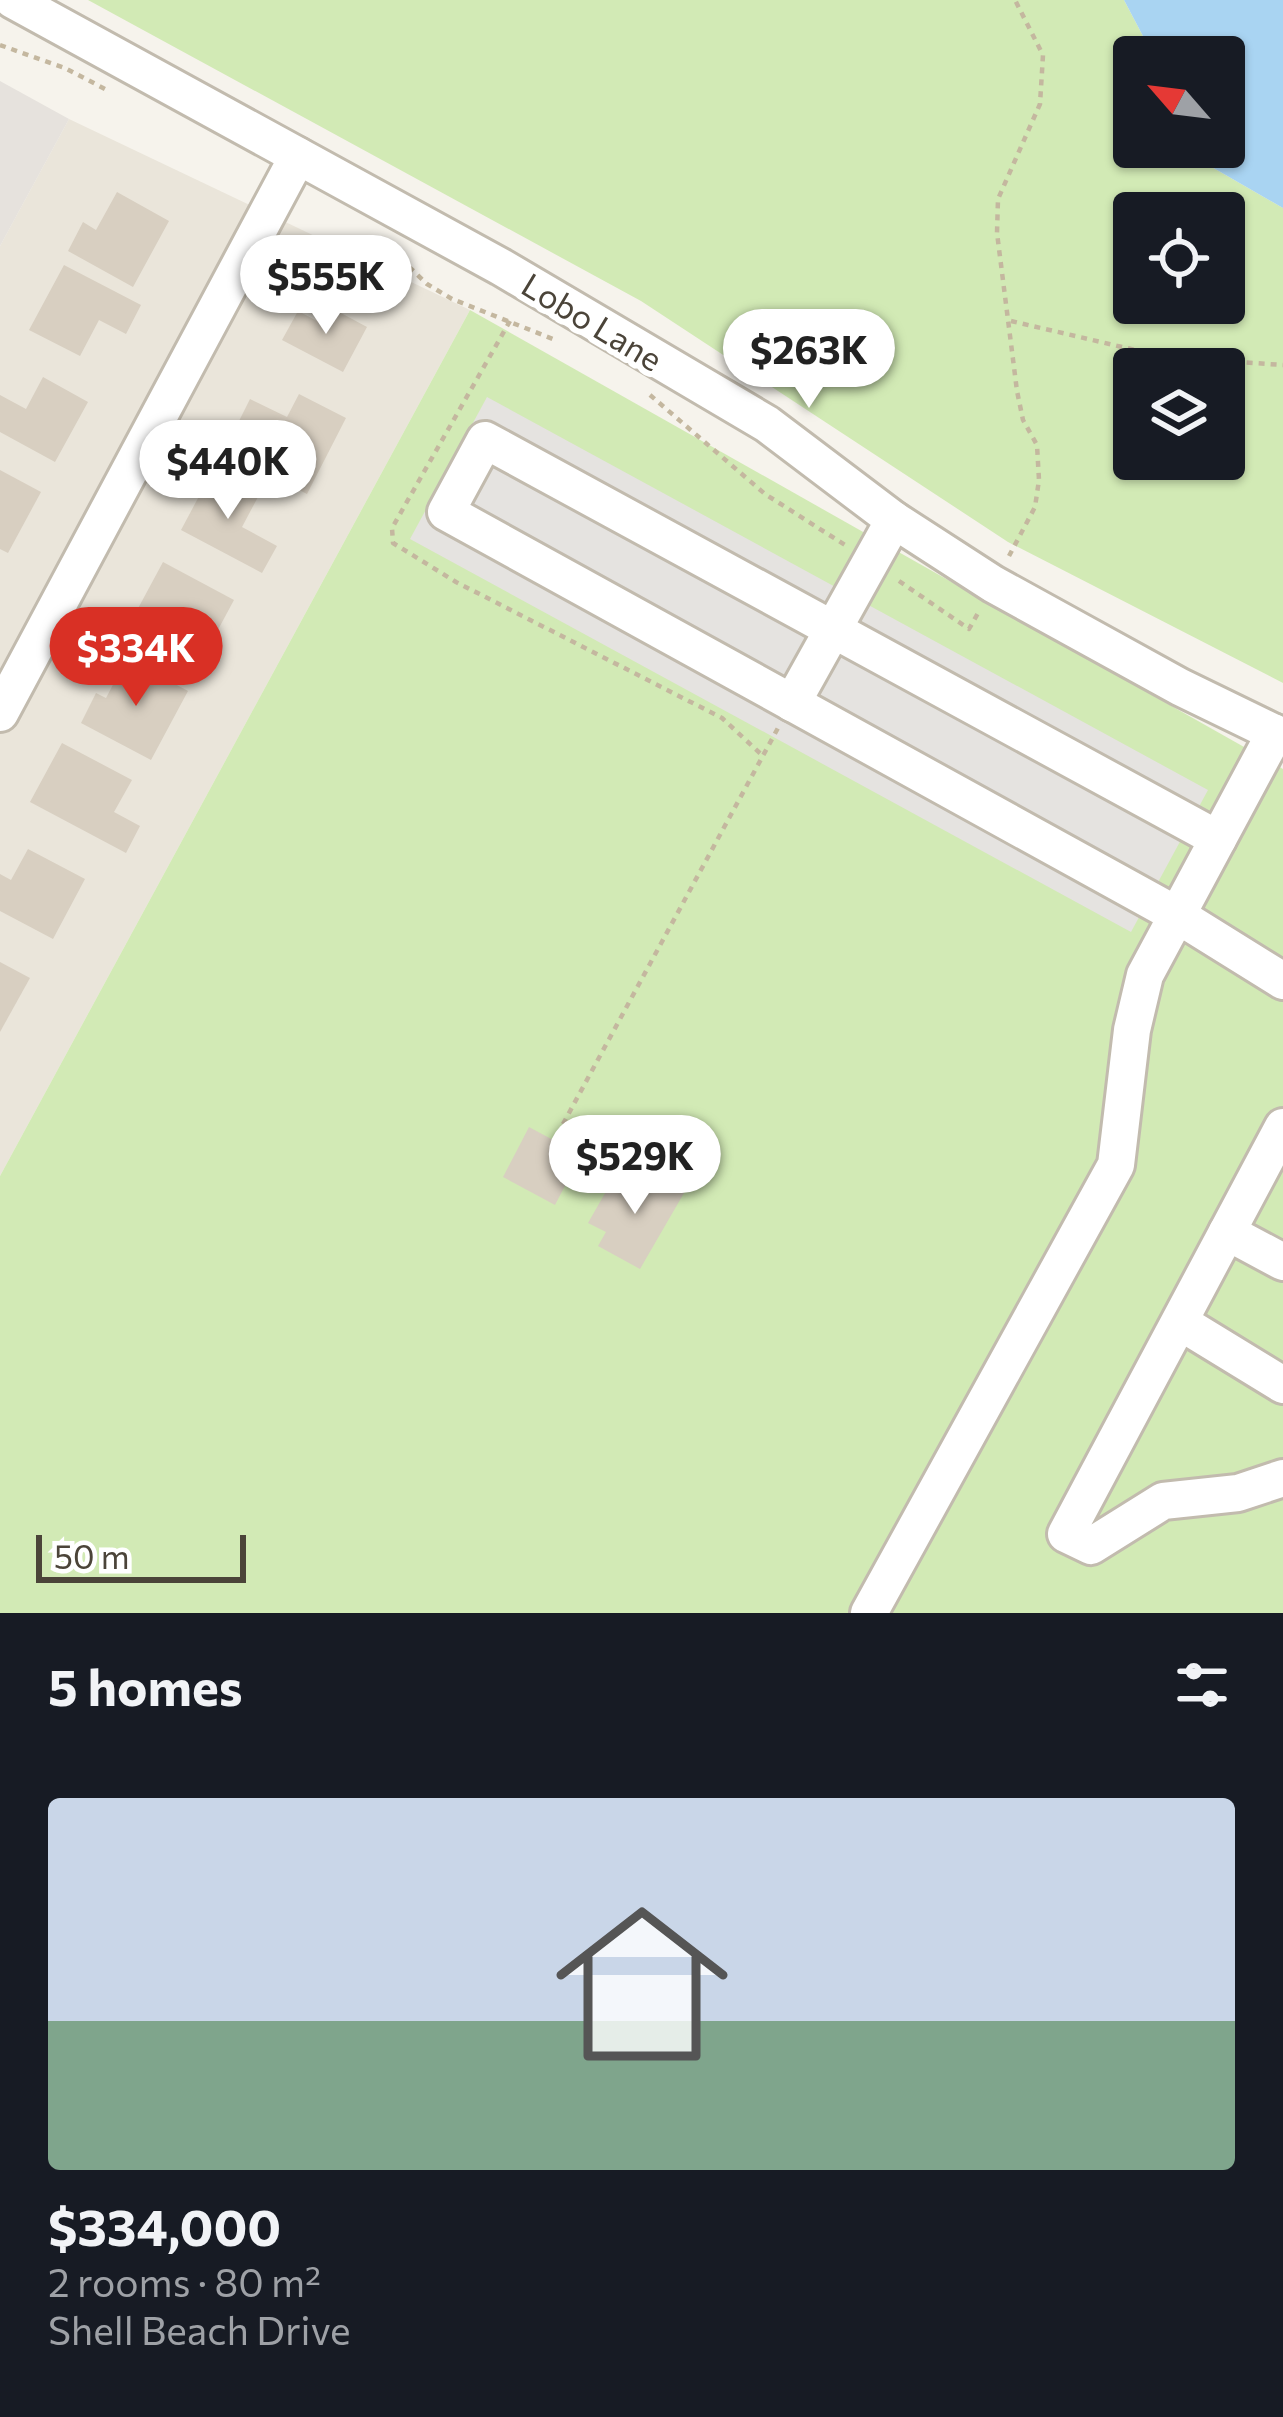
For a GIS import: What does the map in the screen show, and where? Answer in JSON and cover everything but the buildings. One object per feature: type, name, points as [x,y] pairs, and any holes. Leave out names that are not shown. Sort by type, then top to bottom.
[{"type":"street","name":"Lobo Lane","points":[[13,0],[501,268],[767,424],[894,520],[993,584],[1180,687],[1279,735]]},
{"type":"street","points":[[0,713],[298,156]]},
{"type":"street","points":[[1218,839],[485,440],[446,512],[1177,916],[1283,981]]},
{"type":"street","points":[[792,703],[894,520]]},
{"type":"street","points":[[869,1613],[1116,1165],[1132,1030],[1145,975],[1279,735]]},
{"type":"street","points":[[1278,1147],[1227,1232],[1066,1534],[1091,1546],[1163,1501],[1238,1493],[1283,1478]]},
{"type":"street","points":[[1227,1232],[1283,1262]]},
{"type":"street","points":[[1180,1322],[1283,1385]]},
{"type":"path","points":[[650,395],[765,494],[969,629],[1036,507],[1040,480],[1037,445],[1023,420],[1017,391],[998,233],[998,199],[1040,104],[1043,55],[1015,0]]},
{"type":"path","points":[[0,45],[65,68],[116,94]]},
{"type":"path","points":[[364,232],[385,243],[428,284],[452,299],[574,348]]},
{"type":"path","points":[[1011,321],[1165,357],[1283,365]]},
{"type":"path","points":[[563,1124],[792,703]]},
{"type":"shaded area","points":[[0,81],[69,119],[0,246]]},
{"type":"shaded area","points":[[69,119],[470,310],[0,1176],[0,246]]},
{"type":"shaded area","points":[[487,397],[1208,790],[1131,932],[410,539]]},
{"type":"green space","points":[[88,0],[1124,0],[1143,36],[1113,36],[1113,168],[1213,168],[1283,208],[1283,683],[1008,542],[641,301]]},
{"type":"green space","points":[[470,310],[1283,769],[1283,1613],[0,1613],[0,1176]]},
{"type":"water","points":[[1124,0],[1283,0],[1283,208],[1213,168],[1245,168],[1245,36],[1143,36]]}]
